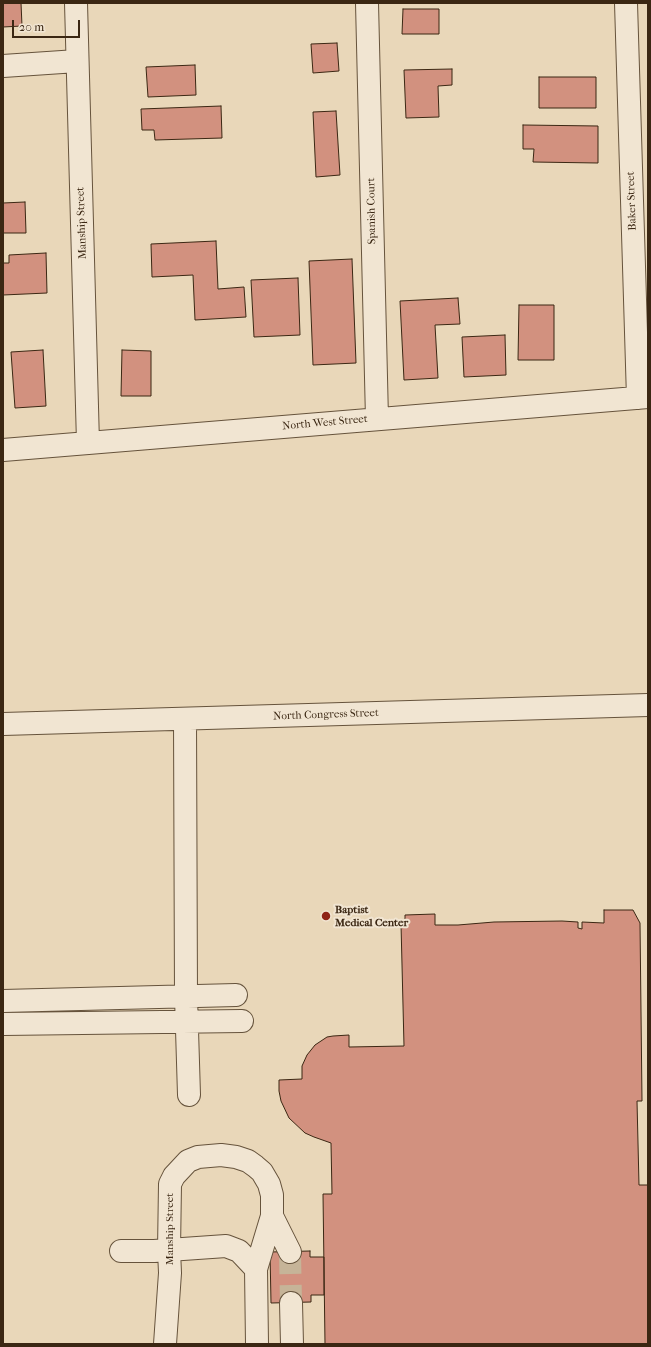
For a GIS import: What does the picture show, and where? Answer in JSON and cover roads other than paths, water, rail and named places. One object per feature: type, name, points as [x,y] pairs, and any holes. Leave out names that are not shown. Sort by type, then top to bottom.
[{"type":"street","name":"Manship Street","points":[[76,3],[88,443]]},
{"type":"street","name":"Spanish Court","points":[[367,3],[377,419]]},
{"type":"street","name":"Baker Street","points":[[626,3],[643,398]]},
{"type":"street","points":[[3,66],[78,61]]},
{"type":"street","name":"North West Street","points":[[3,450],[643,398]]},
{"type":"street","name":"North Congress Street","points":[[3,724],[648,705]]},
{"type":"street","points":[[185,719],[186,1022],[188,1095]]},
{"type":"street","points":[[3,1001],[236,995]]},
{"type":"street","points":[[3,1024],[242,1022]]},
{"type":"street","name":"Manship Street","points":[[166,1344],[170,1273],[170,1184],[181,1167],[188,1161],[198,1157],[221,1155],[236,1157],[248,1161],[255,1166],[262,1172],[269,1184],[272,1195],[272,1216],[256,1269],[257,1344]]},
{"type":"street","points":[[272,1216],[290,1252]]},
{"type":"street","points":[[121,1251],[169,1250],[226,1246],[239,1251],[256,1269]]},
{"type":"street","points":[[291,1303],[292,1344]]},
{"type":"tunnel","points":[[290,1252],[291,1303]]},
{"type":"place","name":"Baptist Medical Center","points":[[326,916]]}]
